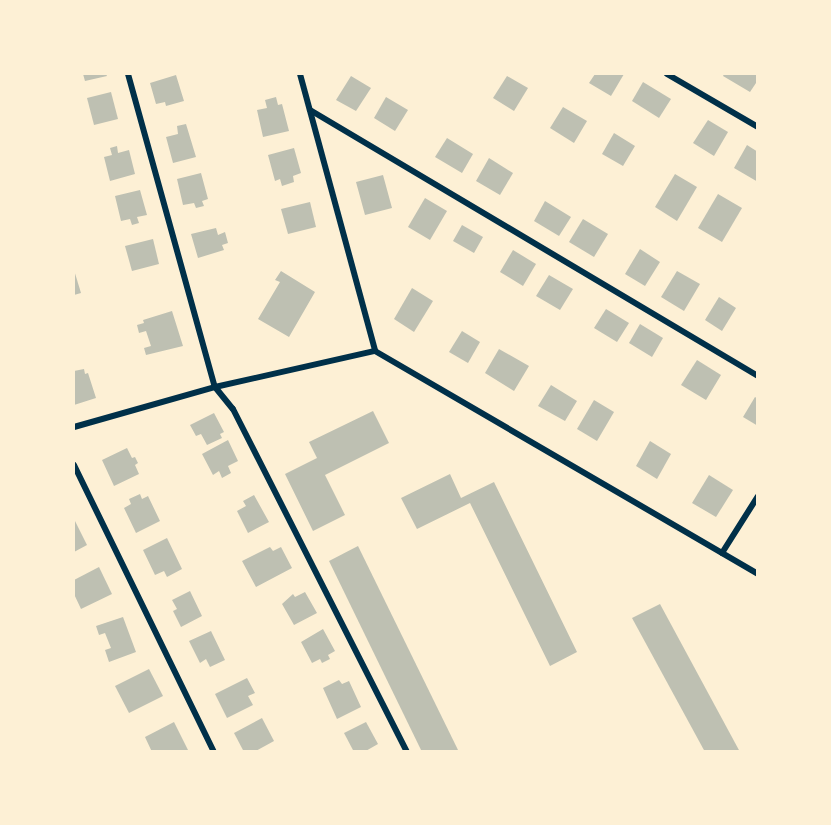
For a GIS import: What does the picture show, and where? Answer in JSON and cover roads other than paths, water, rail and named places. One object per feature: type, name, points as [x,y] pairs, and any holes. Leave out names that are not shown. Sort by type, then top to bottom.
[{"type":"street","points":[[129,74],[215,387],[238,419],[407,752]]},
{"type":"street","points":[[300,74],[375,351]]},
{"type":"street","points":[[667,74],[758,127]]},
{"type":"street","points":[[310,110],[758,376]]},
{"type":"street","points":[[74,427],[215,387],[375,351],[758,574]]},
{"type":"street","points":[[74,465],[214,752]]},
{"type":"street","points":[[722,553],[758,496]]}]
